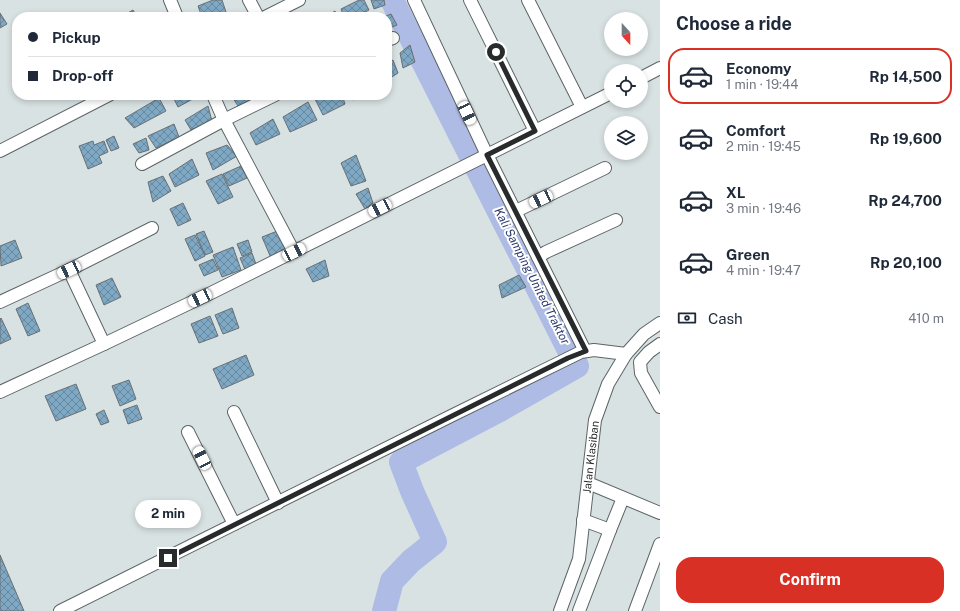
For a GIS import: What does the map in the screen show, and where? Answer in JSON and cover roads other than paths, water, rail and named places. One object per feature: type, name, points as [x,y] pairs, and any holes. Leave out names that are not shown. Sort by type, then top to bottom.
[{"type":"street","points":[[170,0],[175,12]]},
{"type":"street","points":[[250,0],[256,12]]},
{"type":"street","points":[[275,12],[299,0]]},
{"type":"street","points":[[414,0],[485,156],[516,211],[583,352]]},
{"type":"street","points":[[470,0],[535,131]]},
{"type":"street","points":[[528,0],[582,107]]},
{"type":"street","points":[[648,74],[660,68]]},
{"type":"street","points":[[0,392],[104,344],[294,252],[604,96]]},
{"type":"street","points":[[0,151],[99,100]]},
{"type":"street","points":[[215,100],[224,120],[294,252]]},
{"type":"street","points":[[142,164],[265,100]]},
{"type":"street","points":[[516,211],[605,168]]},
{"type":"street","points":[[538,257],[616,220]]},
{"type":"street","points":[[0,302],[69,270],[152,228]]},
{"type":"street","points":[[69,270],[104,344]]},
{"type":"street","name":"Jalan Klasiban","points":[[560,611],[579,559],[595,420],[608,384],[626,354],[644,334],[660,323]]},
{"type":"street","points":[[660,344],[649,352],[640,362],[641,373],[660,407]]},
{"type":"street","points":[[60,611],[568,358],[583,352],[594,350],[626,354]]},
{"type":"street","points":[[234,412],[278,503]]},
{"type":"street","points":[[188,432],[234,524]]},
{"type":"street","points":[[588,483],[660,513]]},
{"type":"street","points":[[579,611],[623,498]]},
{"type":"street","points":[[583,520],[610,530]]},
{"type":"street","points":[[635,611],[660,544]]},
{"type":"waterway","name":"Kali Samping United Traktor","points":[[384,611],[392,581],[411,561],[435,542],[412,491],[401,462],[498,411],[577,366],[392,0]]}]
